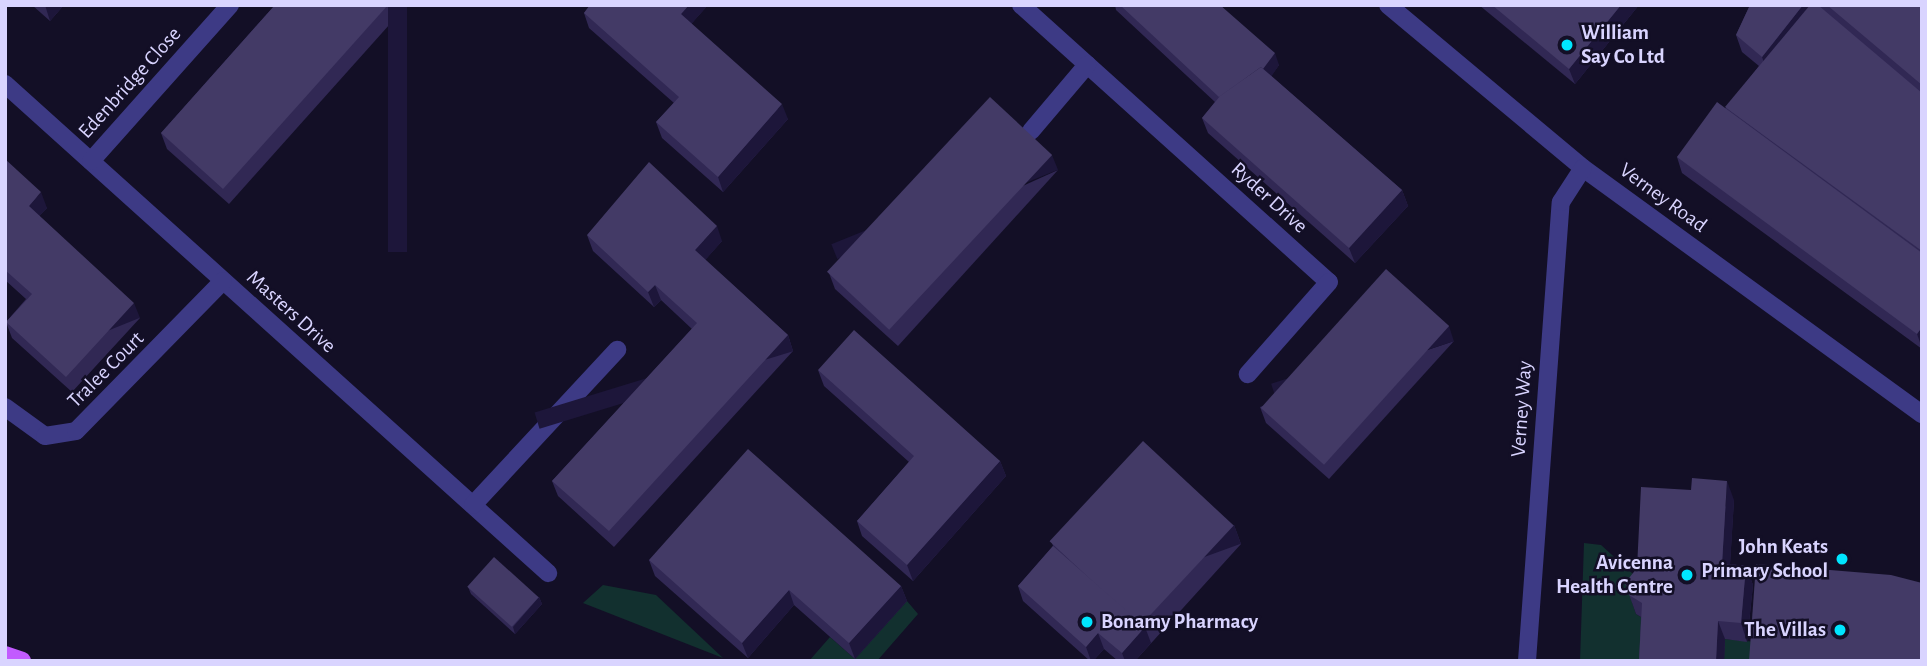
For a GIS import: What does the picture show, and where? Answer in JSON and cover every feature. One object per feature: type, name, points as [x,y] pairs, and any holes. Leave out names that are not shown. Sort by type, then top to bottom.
[{"type":"main road","points":[[5,655],[22,661]]},
{"type":"street","name":"Edenbridge Close","points":[[91,161],[230,5]]},
{"type":"street","name":"Ryder Drive","points":[[1021,5],[1329,282],[1248,374]]},
{"type":"street","name":"Verney Road","points":[[1388,5],[1583,168],[1922,414]]},
{"type":"street","points":[[1031,131],[1087,65]]},
{"type":"street","name":"Masters Drive","points":[[5,84],[548,573]]},
{"type":"street","name":"Verney Way","points":[[1527,661],[1561,202],[1583,168]]},
{"type":"street","name":"Tralee Court","points":[[5,407],[45,436],[76,431],[223,281]]},
{"type":"street","points":[[473,505],[617,350]]},
{"type":"green space","points":[[1584,543],[1601,545],[1643,583],[1632,602],[1636,614],[1649,622],[1647,661],[1580,661]]},
{"type":"green space","points":[[603,585],[656,595],[723,658],[583,603]]},
{"type":"green space","points":[[907,601],[918,614],[877,661],[809,661],[830,637],[855,659]]},
{"type":"green space","points":[[1725,639],[1756,642],[1754,661],[1724,661]]},
{"type":"building","points":[[275,5],[388,5],[223,189],[161,133]]},
{"type":"building","points":[[590,5],[689,5],[681,14],[782,104],[718,177],[656,122],[679,97],[584,13]]},
{"type":"building","points":[[1120,5],[1220,5],[1275,53],[1263,69],[1261,67],[1219,97]]},
{"type":"building","name":"William Say Co Ltd","points":[[1492,5],[1621,5],[1569,69]]},
{"type":"building","points":[[1750,5],[1803,5],[1762,57],[1736,35]]},
{"type":"building","points":[[1810,5],[1818,5],[1922,93],[1922,251],[1725,107]]},
{"type":"building","points":[[1827,5],[1922,5],[1922,85]]},
{"type":"building","points":[[1261,67],[1402,190],[1349,248],[1202,118],[1220,96]]},
{"type":"building","points":[[990,97],[1052,155],[889,330],[827,272]]},
{"type":"building","points":[[1717,102],[1922,253],[1922,327],[1917,334],[1677,157]]},
{"type":"building","points":[[5,159],[41,192],[29,206],[134,303],[66,377],[6,322],[32,294],[5,270]]},
{"type":"building","points":[[649,162],[717,226],[695,250],[788,335],[609,531],[552,481],[697,323],[655,285],[648,292],[587,235]]},
{"type":"building","points":[[1386,269],[1449,326],[1324,465],[1261,408]]},
{"type":"building","points":[[854,330],[1000,461],[907,565],[857,521],[914,456],[818,370]]},
{"type":"building","points":[[1143,441],[1234,526],[1140,626],[1050,541]]},
{"type":"building","points":[[748,449],[901,586],[849,643],[789,590],[742,643],[649,560]]},
{"type":"building","name":"Avicenna Health Centre","points":[[1692,478],[1727,481],[1722,564],[1746,566],[1741,623],[1718,621],[1716,661],[1639,661],[1642,603],[1629,595],[1625,583],[1637,568],[1641,487],[1691,490]]},
{"type":"building","name":"Bonamy Pharmacy","points":[[1053,546],[1145,627],[1122,653],[1098,633],[1086,647],[1018,586]]},
{"type":"building","points":[[494,557],[539,597],[512,627],[467,587]]},
{"type":"building","name":"The Villas","points":[[1756,564],[1891,575],[1922,583],[1922,661],[1749,661]]},
{"type":"place","name":"William Say Co Ltd","points":[[1567,45]]},
{"type":"place","name":"John Keats Primary School","points":[[1842,559]]},
{"type":"place","name":"Avicenna Health Centre","points":[[1687,575]]},
{"type":"place","name":"Bonamy Pharmacy","points":[[1087,622]]},
{"type":"place","name":"The Villas","points":[[1840,630]]}]
